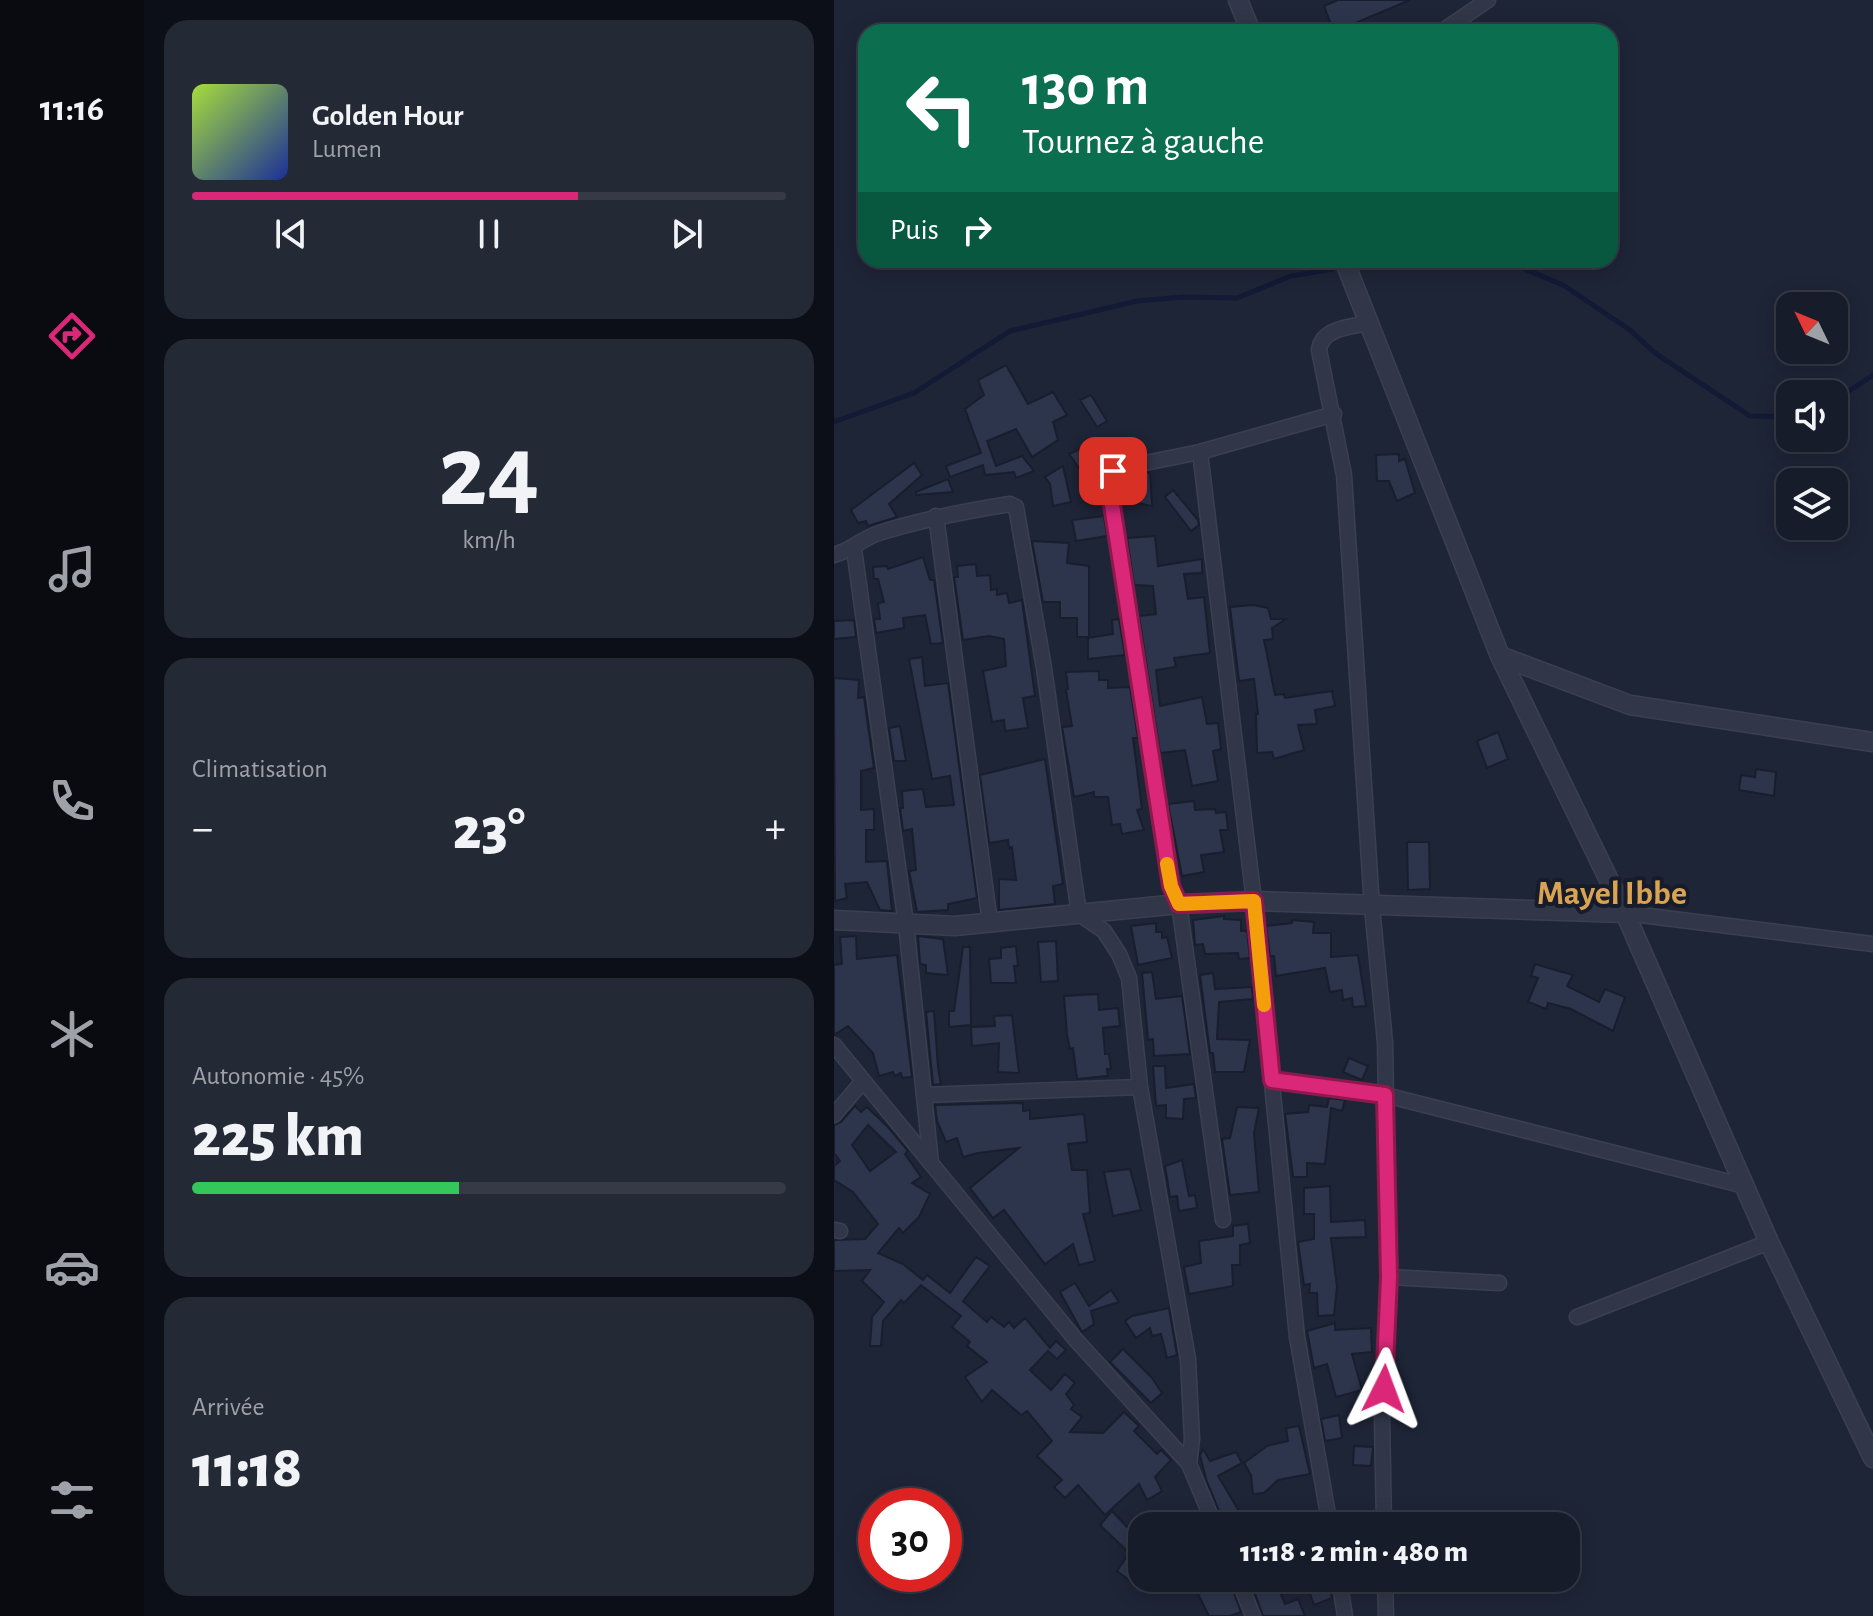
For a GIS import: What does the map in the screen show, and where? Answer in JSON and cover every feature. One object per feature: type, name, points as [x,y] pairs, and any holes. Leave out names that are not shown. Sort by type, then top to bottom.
[{"type":"street","points":[[1238,0],[1248,24]]},
{"type":"street","points":[[1453,24],[1488,0]]},
{"type":"street","points":[[1347,268],[1500,656],[1625,913],[1769,1242],[1873,1458]]},
{"type":"street","points":[[1369,323],[1337,330],[1320,341],[1319,350],[1344,475],[1372,907],[1385,1042],[1389,1277],[1382,1417],[1384,1512]]},
{"type":"street","points":[[1223,1220],[1179,904],[1171,886],[1108,479],[1120,468],[1200,452],[1334,414]]},
{"type":"street","points":[[1200,452],[1254,901],[1297,1337],[1328,1512]]},
{"type":"street","points":[[834,555],[854,549],[875,534],[936,516],[1010,504],[1016,507],[1044,668],[1079,914],[1104,931],[1119,954],[1129,978],[1140,1087],[1188,1359],[1192,1439],[1189,1464]]},
{"type":"street","points":[[936,516],[990,923]]},
{"type":"street","points":[[854,549],[906,924],[931,1163]]},
{"type":"street","points":[[1500,656],[1630,705],[1873,742]]},
{"type":"street","points":[[834,920],[906,924],[990,923],[1179,904],[1254,901],[1625,913],[1873,944]]},
{"type":"street","points":[[834,1045],[1076,1340],[1189,1464],[1209,1512]]},
{"type":"street","points":[[1272,1080],[1385,1095],[1745,1186]]},
{"type":"street","points":[[834,1115],[863,1081]]},
{"type":"street","points":[[924,1095],[1140,1087]]},
{"type":"street","points":[[1577,1317],[1769,1242]]},
{"type":"street","points":[[1389,1277],[1499,1283]]},
{"type":"street","points":[[1244,1592],[1253,1616]]},
{"type":"street","points":[[1341,1592],[1345,1616]]},
{"type":"street","points":[[1385,1592],[1386,1616]]},
{"type":"building","points":[[1338,0],[1410,0],[1353,24],[1331,24],[1324,6]]},
{"type":"building","points":[[1006,365],[1028,404],[1053,392],[1067,415],[1053,422],[1058,440],[1032,457],[1016,429],[987,441],[996,466],[1022,456],[1034,471],[1016,478],[1014,472],[985,475],[983,465],[950,477],[946,466],[981,453],[965,409],[984,395],[978,380]]},
{"type":"building","points":[[1091,395],[1107,421],[1097,427],[1080,400]]},
{"type":"building","points":[[1096,442],[1104,460],[1084,475],[1069,454]]},
{"type":"building","points":[[1399,454],[1399,461],[1405,459],[1415,493],[1397,501],[1389,481],[1377,481],[1376,455]]},
{"type":"building","points":[[914,463],[922,475],[889,504],[897,517],[868,526],[866,521],[858,523],[851,510]]},
{"type":"building","points":[[1063,466],[1071,502],[1053,506],[1050,484],[1045,477]]},
{"type":"building","points":[[1150,472],[1152,506],[1137,503],[1139,493],[1127,491],[1142,480],[1143,474]]},
{"type":"building","points":[[948,479],[953,492],[916,495],[916,492]]},
{"type":"building","points":[[1173,490],[1198,520],[1199,525],[1191,531],[1165,497]]},
{"type":"building","points":[[1104,516],[1107,536],[1076,541],[1072,520]]},
{"type":"building","points":[[1155,536],[1158,566],[1202,559],[1202,573],[1184,574],[1188,599],[1204,597],[1210,653],[1174,658],[1176,667],[1156,670],[1160,706],[1202,697],[1207,724],[1218,723],[1221,749],[1213,751],[1218,781],[1192,786],[1185,750],[1160,753],[1139,616],[1156,614],[1153,586],[1134,585],[1127,538]]},
{"type":"building","points":[[1032,541],[1069,543],[1067,563],[1089,566],[1089,637],[1077,637],[1077,618],[1060,618],[1060,602],[1043,602]]},
{"type":"building","points":[[923,557],[930,580],[934,580],[943,643],[931,644],[925,615],[903,618],[904,628],[876,633],[874,619],[880,619],[878,603],[884,602],[878,579],[874,579],[873,567],[887,566],[888,569]]},
{"type":"building","points":[[976,564],[977,576],[990,575],[991,590],[997,589],[997,595],[1007,593],[1009,603],[1022,600],[1035,696],[1023,698],[1028,728],[1005,731],[1004,720],[992,722],[983,671],[1006,666],[1004,639],[989,636],[963,640],[954,577],[958,577],[957,566]]},
{"type":"building","points":[[1253,605],[1268,608],[1271,619],[1286,619],[1272,628],[1273,639],[1264,640],[1275,695],[1284,694],[1285,698],[1332,691],[1335,706],[1315,710],[1317,724],[1298,725],[1304,750],[1274,759],[1272,752],[1257,753],[1258,714],[1254,679],[1239,681],[1230,607]]},
{"type":"building","points":[[1119,619],[1125,655],[1088,659],[1088,638],[1113,634],[1112,620]]},
{"type":"building","points":[[854,620],[856,637],[834,639],[834,621]]},
{"type":"building","points":[[922,657],[925,686],[948,683],[977,898],[948,904],[948,910],[917,912],[909,871],[916,870],[912,829],[903,831],[900,808],[903,808],[902,791],[923,789],[926,807],[954,805],[950,776],[932,779],[909,659]]},
{"type":"building","points":[[1099,671],[1099,680],[1108,680],[1108,688],[1130,687],[1138,738],[1133,738],[1142,809],[1137,810],[1144,830],[1122,834],[1120,824],[1112,825],[1108,797],[1094,797],[1094,792],[1074,797],[1062,727],[1072,726],[1066,672]]},
{"type":"building","points":[[834,678],[859,680],[858,698],[864,697],[874,768],[861,771],[861,810],[874,809],[874,830],[866,830],[866,862],[887,861],[892,911],[880,910],[867,882],[845,884],[847,898],[835,901]]},
{"type":"building","points":[[900,726],[906,761],[894,761],[889,728]]},
{"type":"building","points":[[1498,732],[1508,759],[1487,768],[1477,741]]},
{"type":"building","points":[[1045,759],[1063,884],[1053,886],[1055,904],[999,910],[999,879],[1016,880],[1012,847],[1009,848],[1008,840],[989,843],[980,775]]},
{"type":"building","points":[[1756,769],[1776,772],[1774,796],[1739,790],[1741,775],[1755,777]]},
{"type":"building","points":[[1194,801],[1195,810],[1226,812],[1228,830],[1220,830],[1224,852],[1201,855],[1204,872],[1182,876],[1168,804]]},
{"type":"building","points":[[1407,842],[1429,842],[1430,889],[1408,890]]},
{"type":"building","points":[[1224,916],[1224,919],[1241,920],[1241,931],[1247,931],[1250,958],[1239,959],[1238,953],[1205,954],[1203,944],[1195,945],[1193,920]]},
{"type":"building","points":[[1292,920],[1314,922],[1313,933],[1331,933],[1331,957],[1358,955],[1366,1006],[1353,1007],[1352,998],[1343,1000],[1342,990],[1330,992],[1325,968],[1276,976],[1266,926],[1292,923]]},
{"type":"building","points":[[1156,923],[1156,932],[1162,932],[1162,938],[1167,937],[1172,958],[1138,965],[1131,926]]},
{"type":"building","points":[[856,936],[857,959],[897,955],[912,1077],[902,1078],[901,1073],[895,1076],[893,1072],[879,1076],[873,1053],[848,1026],[834,1035],[834,965],[842,964],[840,937]]},
{"type":"building","points":[[918,936],[943,939],[948,975],[926,973],[926,965],[920,964]]},
{"type":"building","points":[[1056,941],[1058,981],[1041,982],[1038,942]]},
{"type":"building","points":[[1016,946],[1016,983],[991,983],[989,959],[1001,958],[1001,948]]},
{"type":"building","points":[[963,947],[970,947],[971,1025],[949,1027],[949,1011],[954,1011]]},
{"type":"building","points":[[1535,964],[1573,975],[1567,986],[1599,1002],[1605,989],[1625,997],[1613,1031],[1571,1009],[1548,1003],[1546,1009],[1528,1002],[1538,978],[1531,976]]},
{"type":"building","points":[[1152,972],[1156,999],[1182,996],[1190,1054],[1154,1056],[1153,1039],[1148,1040],[1142,973]]},
{"type":"building","points":[[1213,973],[1215,989],[1252,987],[1253,999],[1219,1002],[1217,1039],[1250,1040],[1244,1072],[1215,1072],[1200,975]]},
{"type":"building","points":[[1098,994],[1099,1010],[1118,1008],[1120,1026],[1103,1028],[1105,1054],[1109,1054],[1111,1069],[1107,1069],[1108,1076],[1077,1079],[1073,1048],[1070,1049],[1067,1035],[1064,996]]},
{"type":"building","points":[[934,1011],[941,1084],[933,1085],[926,1012]]},
{"type":"building","points":[[1012,1015],[1019,1073],[998,1072],[999,1043],[972,1046],[971,1027],[995,1026],[994,1016]]},
{"type":"building","points":[[1349,1058],[1368,1066],[1362,1080],[1343,1072]]},
{"type":"building","points":[[1153,1066],[1165,1066],[1166,1088],[1194,1084],[1196,1098],[1184,1099],[1183,1119],[1166,1118],[1166,1105],[1156,1106]]},
{"type":"building","points":[[1329,1098],[1345,1100],[1342,1111],[1331,1108],[1325,1164],[1307,1163],[1307,1177],[1293,1177],[1285,1114],[1308,1112],[1309,1105],[1327,1107]]},
{"type":"building","points":[[1023,1103],[1023,1111],[1030,1110],[1030,1119],[1084,1114],[1087,1142],[1068,1144],[1072,1170],[1087,1170],[1090,1213],[1083,1214],[1095,1261],[1079,1265],[1073,1244],[1045,1264],[1004,1210],[993,1218],[970,1188],[1019,1148],[963,1157],[957,1138],[946,1142],[937,1121],[935,1105]]},
{"type":"building","points":[[855,1106],[861,1112],[867,1107],[908,1151],[905,1154],[921,1177],[912,1183],[930,1194],[919,1217],[903,1233],[899,1228],[878,1253],[903,1264],[923,1280],[927,1275],[950,1293],[976,1257],[990,1266],[963,1301],[987,1322],[991,1317],[1004,1327],[1009,1322],[1014,1328],[1025,1318],[1050,1348],[1056,1341],[1066,1350],[1057,1359],[1048,1351],[1030,1370],[1051,1390],[1065,1374],[1075,1383],[1066,1394],[1074,1405],[1071,1409],[1082,1417],[1070,1432],[1103,1433],[1124,1412],[1139,1426],[1134,1431],[1157,1454],[1161,1450],[1171,1460],[1155,1477],[1162,1491],[1147,1500],[1139,1484],[1105,1515],[1078,1485],[1065,1498],[1054,1487],[1062,1480],[1037,1456],[1052,1441],[1027,1411],[1021,1415],[992,1390],[982,1402],[965,1377],[987,1362],[967,1346],[970,1342],[952,1327],[961,1316],[921,1285],[904,1303],[901,1300],[883,1321],[881,1346],[870,1346],[872,1317],[884,1302],[862,1281],[870,1270],[834,1271],[834,1240],[865,1239],[878,1224],[853,1192],[834,1180],[834,1166],[840,1161],[834,1153],[834,1125],[841,1122]],"holes":[[[868,1125],[896,1152],[870,1171],[852,1145]]]},
{"type":"building","points":[[1237,1107],[1259,1108],[1254,1133],[1259,1192],[1230,1195],[1222,1139],[1230,1138]]},
{"type":"building","points":[[1182,1160],[1189,1196],[1195,1195],[1197,1208],[1179,1211],[1177,1196],[1170,1197],[1165,1166]]},
{"type":"building","points":[[1130,1169],[1141,1210],[1113,1216],[1104,1172]]},
{"type":"building","points":[[1330,1186],[1331,1222],[1365,1220],[1366,1237],[1331,1238],[1337,1287],[1334,1315],[1318,1316],[1317,1293],[1309,1293],[1310,1284],[1304,1285],[1298,1242],[1314,1239],[1314,1214],[1304,1214],[1304,1188]]},
{"type":"building","points":[[1248,1224],[1250,1243],[1240,1245],[1240,1265],[1232,1265],[1233,1286],[1189,1294],[1184,1267],[1201,1263],[1199,1241],[1233,1236],[1233,1226]]},
{"type":"building","points":[[1075,1283],[1089,1306],[1111,1290],[1119,1302],[1091,1311],[1094,1324],[1082,1332],[1060,1292]]},
{"type":"building","points":[[1169,1308],[1177,1355],[1167,1358],[1161,1334],[1152,1336],[1150,1328],[1136,1338],[1125,1321],[1132,1316]]},
{"type":"building","points":[[1335,1323],[1335,1330],[1371,1328],[1372,1352],[1352,1354],[1362,1390],[1336,1397],[1327,1364],[1314,1368],[1307,1331]]},
{"type":"building","points":[[1123,1349],[1152,1378],[1162,1393],[1151,1403],[1110,1362]]},
{"type":"building","points":[[1339,1415],[1342,1438],[1325,1441],[1321,1419]]},
{"type":"building","points":[[1299,1426],[1310,1474],[1278,1480],[1264,1493],[1253,1494],[1251,1475],[1244,1463],[1267,1446],[1288,1441],[1286,1428]]},
{"type":"building","points":[[1354,1446],[1373,1447],[1371,1466],[1353,1465]]},
{"type":"building","points":[[1203,1449],[1210,1461],[1236,1452],[1242,1463],[1218,1476],[1240,1512],[1219,1512],[1200,1455]]},
{"type":"building","points":[[1112,1511],[1128,1526],[1128,1552],[1100,1525]]},
{"type":"building","points":[[1128,1554],[1128,1579],[1117,1571]]},
{"type":"building","points":[[1197,1592],[1233,1592],[1241,1612],[1230,1616],[1209,1616]]},
{"type":"building","points":[[1254,1592],[1280,1592],[1285,1604],[1298,1599],[1305,1616],[1263,1616]]},
{"type":"building","points":[[1309,1592],[1331,1592],[1332,1598],[1314,1605]]},
{"type":"waterway","points":[[1522,268],[1563,285],[1630,330],[1655,353],[1750,416],[1776,417]]},
{"type":"waterway","points":[[834,422],[914,393],[1010,331],[1137,301],[1183,297],[1237,298],[1291,276],[1333,269]]},
{"type":"waterway","points":[[1848,392],[1873,375]]},
{"type":"slow traffic","points":[[1167,864],[1171,886],[1179,904],[1254,901],[1264,1005]]},
{"type":"district","name":"Mayel Ibbe","points":[[1612,894]]},
{"type":"route","points":[[1113,471],[1108,479],[1171,886],[1179,904],[1254,901],[1272,1080],[1385,1095],[1389,1277],[1384,1389]]}]
